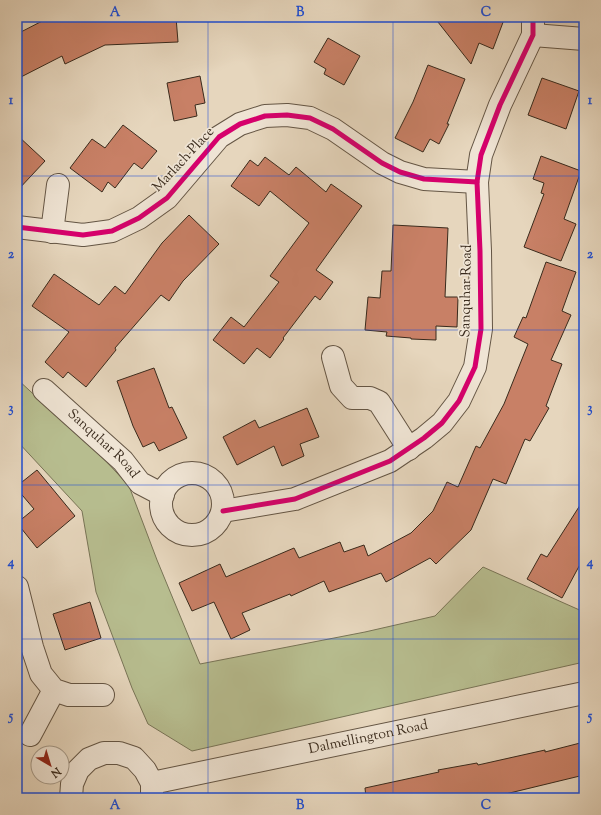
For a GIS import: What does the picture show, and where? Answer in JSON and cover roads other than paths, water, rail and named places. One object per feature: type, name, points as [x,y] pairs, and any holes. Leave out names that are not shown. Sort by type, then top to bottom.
[{"type":"street","name":"Sanquhar Road","points":[[223,511],[295,499],[390,461],[409,449],[442,423],[459,401],[475,367],[481,328],[477,182],[481,155],[533,26],[584,39]]},
{"type":"street","name":"Marlach Place","points":[[17,227],[83,235],[112,231],[139,218],[167,198],[219,137],[240,124],[264,116],[287,115],[310,118],[333,129],[382,162],[400,172],[424,179],[477,182]]},
{"type":"street","points":[[52,232],[58,185]]},
{"type":"street","points":[[333,357],[341,386],[352,398],[370,398],[379,402],[409,449]]},
{"type":"street","name":"Sanquhar Road","points":[[44,390],[123,461],[140,483],[162,495]]},
{"type":"street","points":[[185,474],[201,474],[214,482],[222,495],[223,511],[215,526],[201,534],[184,535],[170,526],[162,512],[162,495],[171,482],[185,474]]},
{"type":"street","points":[[17,587],[32,647],[41,674],[54,690],[69,695],[103,695]]},
{"type":"street","points":[[30,735],[54,690]]},
{"type":"street","name":"Dalmellington Road","points":[[71,798],[72,784],[78,770],[89,759],[104,753],[120,753],[134,758],[145,770],[152,791],[584,693]]}]
